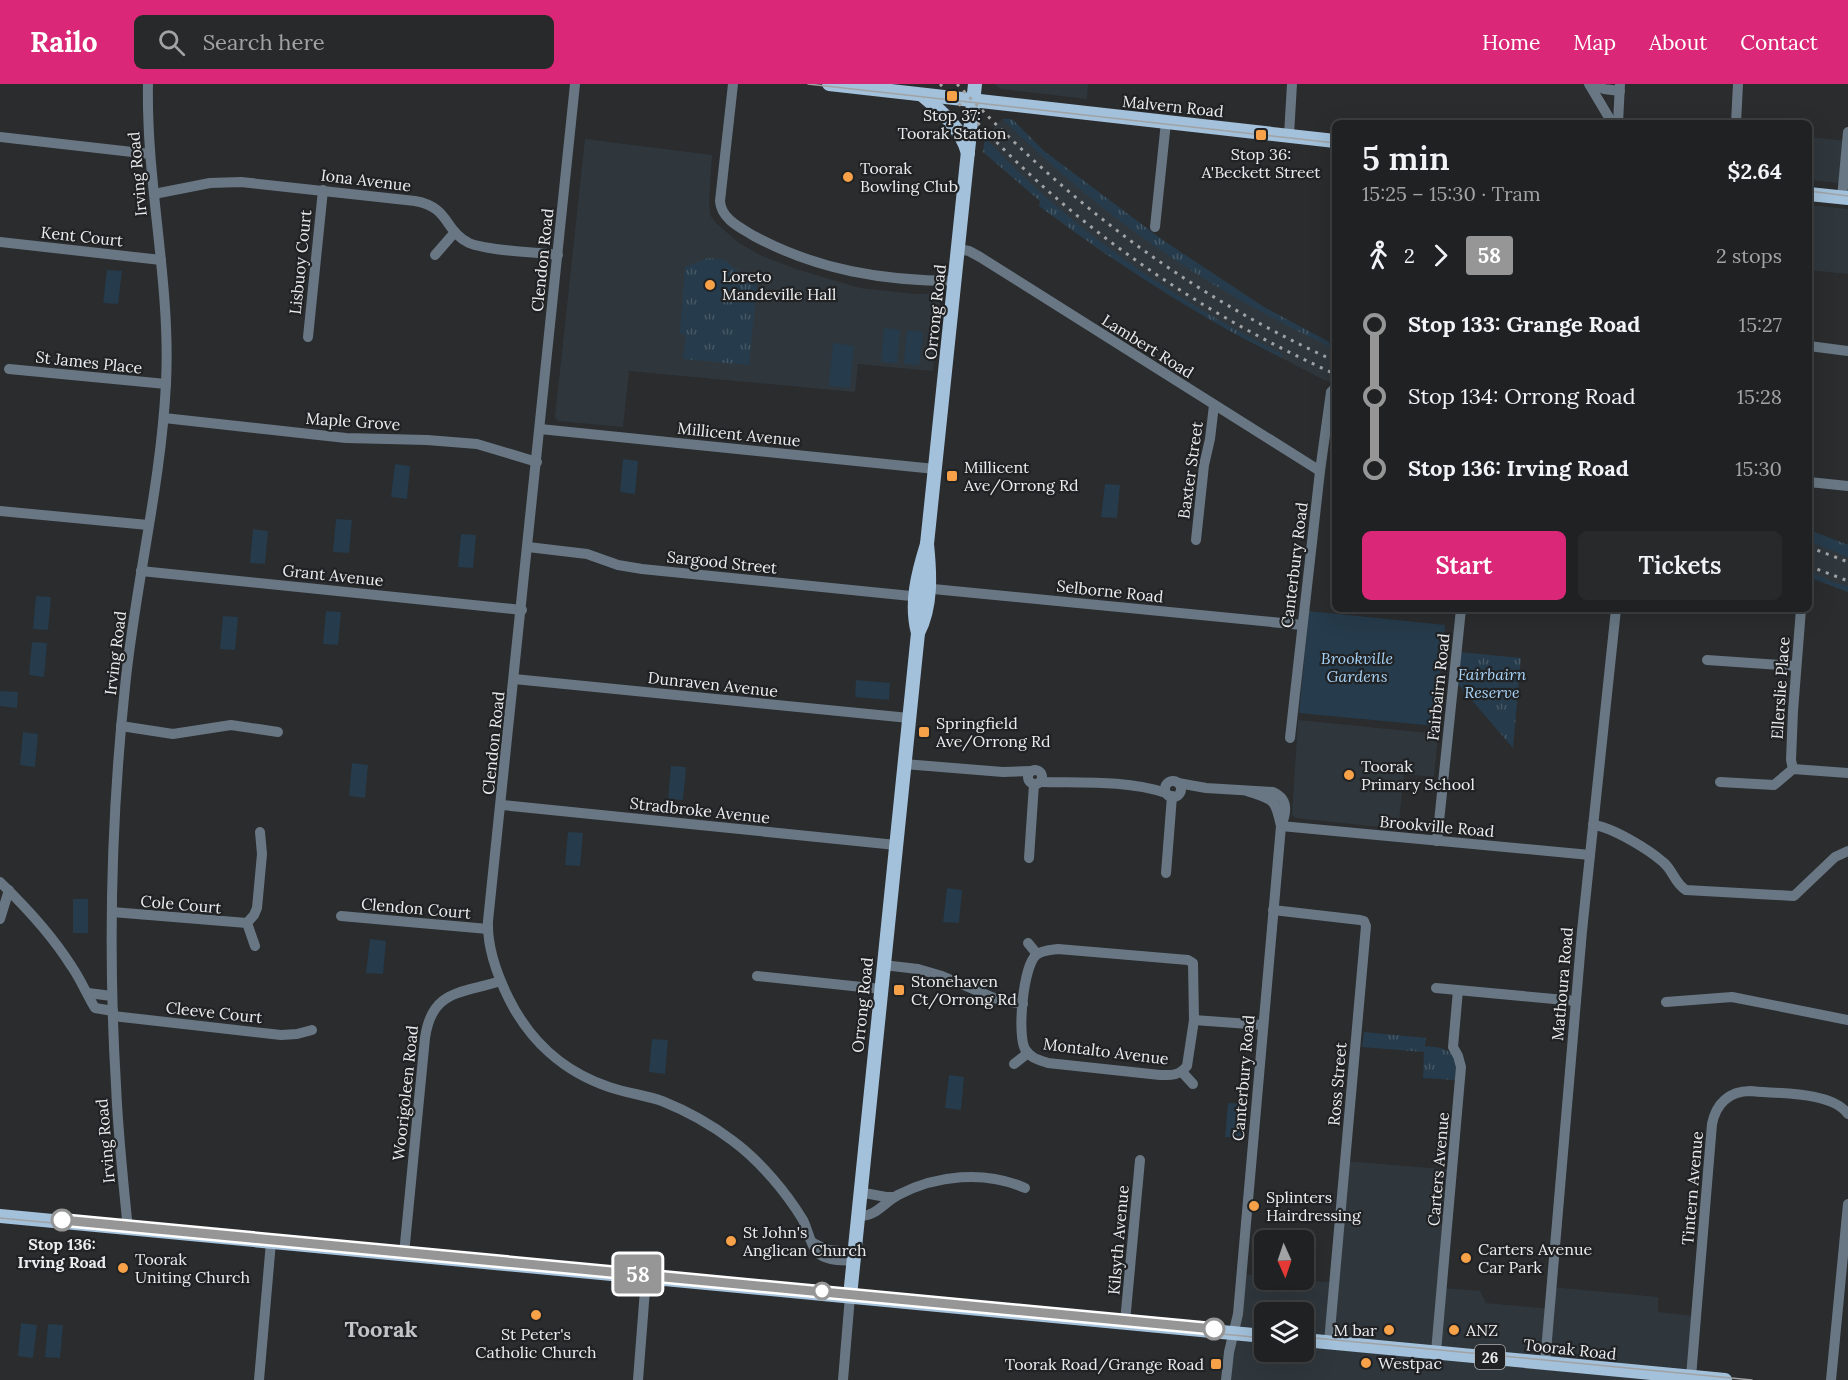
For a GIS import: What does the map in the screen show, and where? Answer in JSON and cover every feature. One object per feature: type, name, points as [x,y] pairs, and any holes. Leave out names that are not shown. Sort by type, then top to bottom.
[{"type":"main road","name":"Malvern Road","points":[[829,84],[900,88],[945,97],[978,94],[1166,122],[1332,141]]},
{"type":"main road","points":[[922,94],[954,125],[968,155]]},
{"type":"main road","name":"Orrong Road","points":[[850,1296],[918,633],[913,616],[922,593],[919,569],[927,544],[971,124],[978,94]]},
{"type":"main road","points":[[1812,194],[1845,198]]},
{"type":"main road","points":[[0,1216],[1254,1335]]},
{"type":"main road","name":"Toorak Road","points":[[1314,1341],[1545,1363],[1671,1378],[1725,1380]]},
{"type":"street","name":"Irving Road","points":[[128,1229],[119,1134],[112,996],[115,810],[130,640],[164,418],[166,384],[166,330],[150,154],[148,84]]},
{"type":"street","name":"Clendon Road","points":[[575,84],[488,929],[490,948],[500,981],[525,1026],[538,1044],[554,1058],[596,1083],[661,1101],[685,1112],[736,1143],[796,1210],[817,1252],[824,1256],[854,1256]]},
{"type":"street","points":[[733,84],[720,201],[727,217],[739,227],[771,244],[833,268],[895,279],[955,281]]},
{"type":"street","points":[[1289,135],[1292,84]]},
{"type":"street","points":[[1591,84],[1604,89],[1620,88],[1616,120]]},
{"type":"street","points":[[1591,84],[1610,120]]},
{"type":"street","points":[[1736,120],[1738,84]]},
{"type":"street","points":[[1155,227],[1166,122]]},
{"type":"street","points":[[1845,198],[1848,132]]},
{"type":"street","points":[[0,137],[150,154]]},
{"type":"street","name":"Iona Avenue","points":[[154,194],[210,183],[241,182],[429,204],[442,214],[464,240],[479,246],[558,255]]},
{"type":"street","name":"Lisbuoy Court","points":[[308,337],[323,190]]},
{"type":"street","points":[[435,255],[455,232]]},
{"type":"street","name":"Kent Court","points":[[0,242],[161,260]]},
{"type":"street","name":"Lambert Road","points":[[958,249],[980,257],[1320,471]]},
{"type":"street","points":[[1812,346],[1848,351]]},
{"type":"street","name":"St James Place","points":[[9,369],[166,384]]},
{"type":"street","name":"Canterbury Road","points":[[1290,738],[1320,471],[1332,398]]},
{"type":"street","name":"Baxter Street","points":[[1196,540],[1204,465],[1210,440],[1214,405]]},
{"type":"street","name":"Maple Grove","points":[[164,418],[346,438],[477,444],[537,462]]},
{"type":"street","name":"Millicent Avenue","points":[[540,429],[935,469]]},
{"type":"street","points":[[1812,482],[1848,486]]},
{"type":"street","points":[[0,511],[148,525]]},
{"type":"street","name":"Sargood Street","points":[[528,547],[578,552],[618,565],[642,569],[911,596],[922,593]]},
{"type":"street","name":"Grant Avenue","points":[[141,571],[522,610]]},
{"type":"street","name":"Selborne Road","points":[[922,593],[947,591],[1302,625]]},
{"type":"street","name":"Fairbairn Road","points":[[1437,841],[1461,612]]},
{"type":"street","name":"Mathoura Road","points":[[1545,1363],[1576,1001],[1616,612]]},
{"type":"street","name":"Ellerslie Place","points":[[1793,769],[1791,760],[1801,612]]},
{"type":"street","points":[[1707,660],[1796,666]]},
{"type":"street","name":"Dunraven Avenue","points":[[514,679],[909,718]]},
{"type":"street","points":[[121,726],[173,735],[231,725],[278,732]]},
{"type":"street","points":[[904,764],[1173,790],[1206,788],[1247,791],[1272,801],[1277,808],[1281,826]]},
{"type":"street","points":[[1720,782],[1774,785],[1793,769],[1848,774]]},
{"type":"street","points":[[1029,858],[1035,778]]},
{"type":"street","points":[[1166,873],[1173,790]]},
{"type":"street","name":"Stradbroke Avenue","points":[[502,805],[896,845]]},
{"type":"street","points":[[1593,825],[1611,829],[1663,862],[1686,890],[1794,896],[1835,857],[1848,851]]},
{"type":"street","name":"Canterbury Road","points":[[1226,1380],[1238,1314],[1281,826]]},
{"type":"street","name":"Brookville Road","points":[[1281,826],[1590,855]]},
{"type":"street","points":[[255,946],[247,923],[257,908],[262,854],[260,832]]},
{"type":"street","points":[[0,882],[46,930],[88,993],[95,1008],[113,1014]]},
{"type":"street","points":[[0,920],[9,890]]},
{"type":"street","name":"Ross Street","points":[[1273,910],[1360,920],[1364,921],[1366,926],[1329,1342]]},
{"type":"street","name":"Cole Court","points":[[112,912],[247,923]]},
{"type":"street","name":"Clendon Court","points":[[341,916],[488,929]]},
{"type":"street","points":[[1028,944],[1037,954],[1045,950],[1058,949],[1188,960],[1193,963],[1203,955]]},
{"type":"street","name":"Montalto Avenue","points":[[1037,954],[1027,971],[1023,1004],[1021,1035],[1028,1053],[1048,1063],[1175,1075],[1187,1066],[1194,1020],[1193,963]]},
{"type":"street","points":[[883,965],[918,969],[999,1000],[1023,1004]]},
{"type":"street","points":[[757,976],[881,989]]},
{"type":"street","name":"Woorigoleen Road","points":[[404,1254],[425,1038],[430,1015],[436,1006],[454,994],[500,981]]},
{"type":"street","points":[[1436,988],[1576,1001]]},
{"type":"street","name":"Carters Avenue","points":[[1436,1352],[1461,1067],[1453,1047],[1458,990]]},
{"type":"street","points":[[88,993],[112,996]]},
{"type":"street","points":[[1666,1002],[1732,997],[1848,1020]]},
{"type":"street","name":"Cleeve Court","points":[[113,1014],[281,1035],[297,1035],[312,1030]]},
{"type":"street","points":[[1194,1020],[1263,1025]]},
{"type":"street","name":"Montalto Avenue","points":[[1014,1064],[1028,1053]]},
{"type":"street","name":"Montalto Avenue","points":[[1182,1072],[1192,1084]]},
{"type":"street","name":"Tintern Avenue","points":[[1691,1377],[1712,1124],[1716,1110],[1727,1097],[1750,1091],[1827,1099],[1841,1106],[1848,1114]]},
{"type":"street","name":"Kilsyth Avenue","points":[[1125,1322],[1140,1160]]},
{"type":"street","points":[[858,1216],[868,1217],[895,1197],[919,1186],[966,1177],[1010,1181],[1025,1188]]},
{"type":"street","points":[[859,1192],[895,1197]]},
{"type":"street","points":[[1831,1380],[1848,1204]]},
{"type":"street","points":[[260,1380],[271,1242]]},
{"type":"street","points":[[638,1380],[646,1277]]},
{"type":"street","name":"Orrong Road","points":[[843,1380],[850,1296]]},
{"type":"shaded area","points":[[994,84],[1088,84],[1087,99],[1001,89]]},
{"type":"shaded area","points":[[1002,119],[1012,119],[1044,151],[1164,241],[1264,307],[1329,342],[1332,345],[1332,381],[1324,380],[1226,329],[1105,254],[1039,206],[1040,201],[983,152],[985,138]]},
{"type":"shaded area","points":[[1812,137],[1848,141],[1848,184],[1812,180]]},
{"type":"shaded area","name":"Loreto Mandeville Hall","points":[[585,139],[712,155],[710,215],[739,243],[760,255],[796,269],[860,288],[914,294],[941,293],[933,371],[858,364],[855,392],[629,371],[623,427],[558,421],[555,417]]},
{"type":"shaded area","points":[[1812,205],[1848,209],[1848,274],[1812,270]]},
{"type":"shaded area","points":[[1812,531],[1848,545],[1848,592],[1812,578]]},
{"type":"shaded area","name":"Toorak Primary School","points":[[1298,720],[1438,734],[1434,777],[1404,774],[1398,829],[1296,818],[1292,815]]},
{"type":"shaded area","points":[[1345,1161],[1453,1170],[1442,1288],[1480,1291],[1486,1303],[1549,1309],[1551,1287],[1658,1297],[1658,1312],[1695,1316],[1691,1377],[1676,1380],[1227,1380],[1241,1274],[1254,1275],[1254,1290],[1314,1290],[1314,1281],[1334,1282]]},
{"type":"green space","points":[[1002,119],[1012,119],[1044,151],[1164,241],[1264,307],[1329,342],[1332,348],[1234,296],[1161,251],[1120,221],[1051,164]]},
{"type":"green space","points":[[985,138],[1052,202],[1124,259],[1201,310],[1282,354],[1282,358],[1219,325],[1157,288],[1039,206],[1040,201],[983,152]]},
{"type":"green space","points":[[708,258],[725,260],[737,271],[754,278],[757,283],[749,365],[683,359],[686,335],[680,334],[685,267]]},
{"type":"green space","points":[[107,270],[122,271],[118,304],[103,303]]},
{"type":"green space","points":[[884,328],[900,330],[897,363],[881,362]]},
{"type":"green space","points":[[907,330],[923,332],[919,365],[904,364]]},
{"type":"green space","points":[[833,343],[854,346],[850,388],[829,386]]},
{"type":"green space","points":[[623,459],[638,461],[635,494],[620,492]]},
{"type":"green space","points":[[395,464],[410,466],[407,499],[391,497]]},
{"type":"green space","points":[[1105,484],[1120,485],[1117,518],[1101,517]]},
{"type":"green space","points":[[336,519],[352,520],[349,553],[333,552]]},
{"type":"green space","points":[[253,529],[268,531],[265,564],[250,563]]},
{"type":"green space","points":[[1812,531],[1848,545],[1848,557],[1812,542]]},
{"type":"green space","points":[[461,534],[476,535],[473,568],[458,567]]},
{"type":"green space","points":[[1812,572],[1848,586],[1848,592],[1812,578]]},
{"type":"green space","points":[[36,596],[51,597],[48,630],[33,629]]},
{"type":"green space","points":[[326,611],[341,612],[338,645],[323,644]]},
{"type":"green space","name":"Brookville Gardens","points":[[1309,611],[1445,625],[1436,726],[1299,713]]},
{"type":"green space","points":[[223,616],[238,617],[235,650],[220,649]]},
{"type":"green space","points":[[32,642],[47,643],[44,677],[29,675]]},
{"type":"green space","name":"Fairbairn Reserve","points":[[1459,652],[1521,658],[1513,748],[1456,682]]},
{"type":"green space","points":[[856,680],[890,683],[889,700],[855,697]]},
{"type":"green space","points":[[0,691],[18,692],[17,708],[0,706]]},
{"type":"green space","points":[[23,732],[38,734],[35,767],[20,765]]},
{"type":"green space","points":[[352,763],[368,765],[365,798],[349,796]]},
{"type":"green space","points":[[671,766],[686,767],[683,800],[668,799]]},
{"type":"green space","points":[[568,832],[583,833],[580,866],[565,865]]},
{"type":"green space","points":[[947,888],[962,890],[959,923],[943,922]]},
{"type":"green space","points":[[73,899],[88,899],[88,933],[73,933]]},
{"type":"green space","points":[[370,939],[386,941],[383,974],[366,973]]},
{"type":"green space","points":[[1364,1032],[1426,1038],[1425,1046],[1441,1048],[1454,1058],[1455,1080],[1423,1078],[1424,1052],[1362,1047]]},
{"type":"green space","points":[[652,1039],[668,1040],[665,1074],[649,1072]]},
{"type":"green space","points":[[949,1075],[964,1077],[961,1110],[945,1108]]},
{"type":"green space","points":[[1228,1103],[1244,1104],[1242,1138],[1225,1137]]},
{"type":"green space","points":[[21,1323],[37,1325],[33,1358],[18,1356]]},
{"type":"green space","points":[[48,1324],[63,1325],[60,1358],[45,1357]]},
{"type":"tram line","points":[[808,84],[1332,143]]},
{"type":"tram line","points":[[1812,191],[1848,196]]},
{"type":"tram line","points":[[0,1218],[1254,1337]]},
{"type":"tram line","name":"58","points":[[62,1220],[1214,1329]]},
{"type":"tram line","points":[[1314,1338],[1752,1380]]},
{"type":"railway","points":[[940,84],[1024,169],[1071,210],[1141,264],[1216,312],[1332,373]]},
{"type":"railway","points":[[957,84],[1042,168],[1132,242],[1229,306],[1332,360]]},
{"type":"railway","points":[[1812,548],[1848,562]]},
{"type":"railway","points":[[1812,567],[1848,581]]},
{"type":"place","name":"Stop 37: Toorak Station","points":[[952,96]]},
{"type":"place","name":"Stop 36: A'Beckett Street","points":[[1261,135]]},
{"type":"place","name":"Toorak Bowling Club","points":[[848,177]]},
{"type":"place","name":"Loreto Mandeville Hall","points":[[710,285]]},
{"type":"place","name":"Millicent Ave/Orrong Rd","points":[[952,476]]},
{"type":"place","name":"Springfield Ave/Orrong Rd","points":[[924,732]]},
{"type":"place","name":"Toorak Primary School","points":[[1349,775]]},
{"type":"place","name":"Stonehaven Ct/Orrong Rd","points":[[899,990]]},
{"type":"place","name":"Splinters Hairdressing","points":[[1254,1206]]},
{"type":"place","name":"Stop 136: Irving Road","points":[[62,1220]]},
{"type":"place","name":"St John's Anglican Church","points":[[731,1241]]},
{"type":"place","name":"Carters Avenue Car Park","points":[[1466,1258]]},
{"type":"place","name":"Toorak Uniting Church","points":[[123,1268]]},
{"type":"place","name":"St Peter's Catholic Church","points":[[536,1315]]},
{"type":"place","name":"M bar","points":[[1389,1330]]},
{"type":"place","name":"ANZ","points":[[1454,1330]]},
{"type":"place","name":"Westpac","points":[[1366,1363]]},
{"type":"place","name":"Toorak Road/Grange Road","points":[[1216,1364]]},
{"type":"district","name":"Toorak","points":[[381,1329]]}]
